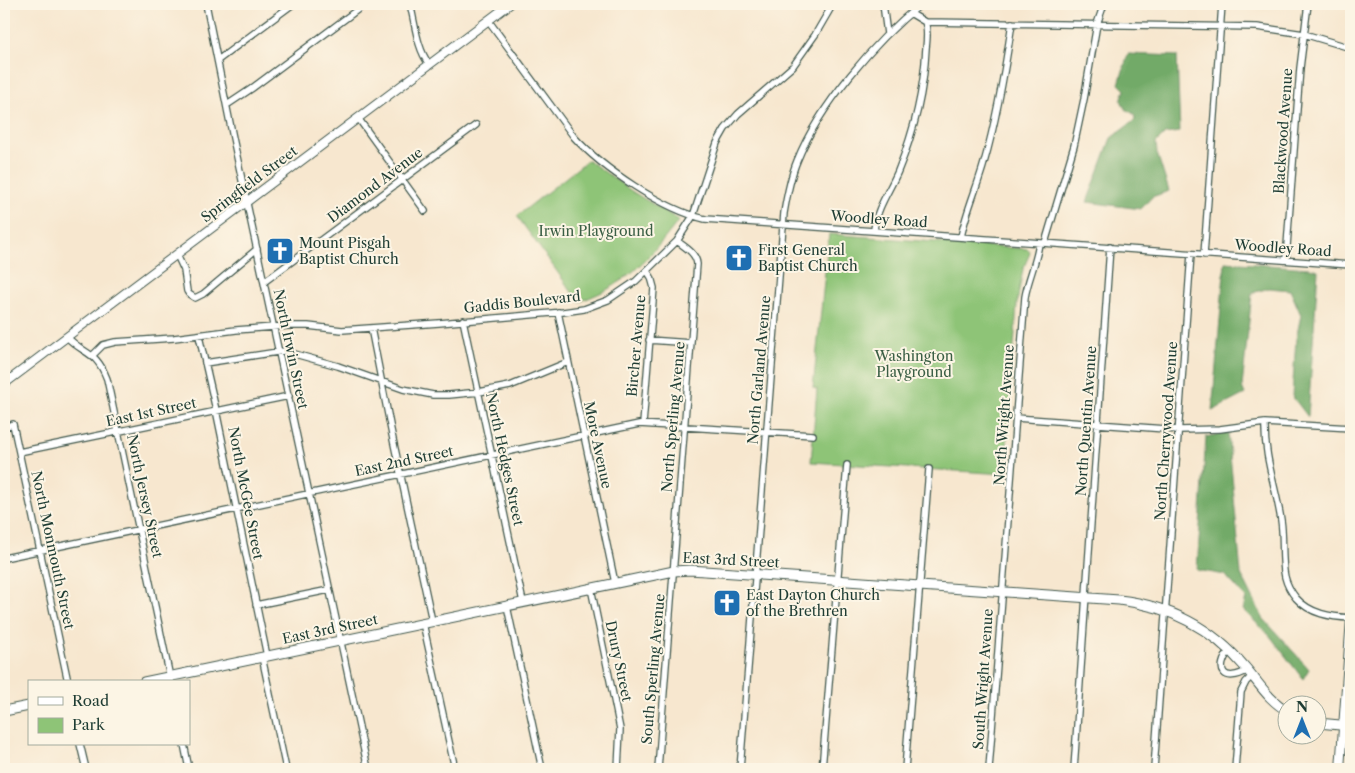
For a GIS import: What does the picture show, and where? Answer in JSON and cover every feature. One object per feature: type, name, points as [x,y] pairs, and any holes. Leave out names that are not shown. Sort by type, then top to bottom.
[{"type":"main road","name":"Springfield Street","points":[[4,384],[510,4]]},
{"type":"main road","name":"East 3rd Street","points":[[171,679],[340,640],[674,571],[690,570],[1137,602],[1166,610],[1201,627],[1230,650],[1265,693],[1278,704]]},
{"type":"main road","points":[[1340,769],[1347,726],[1351,618]]},
{"type":"main road","points":[[4,711],[28,706]]},
{"type":"main road","points":[[1328,724],[1347,726]]},
{"type":"street","name":"North Irwin Street","points":[[206,4],[368,769]]},
{"type":"street","points":[[218,60],[293,4]]},
{"type":"street","points":[[227,105],[365,4]]},
{"type":"street","points":[[410,4],[421,48],[429,64]]},
{"type":"street","name":"Gaddis Boulevard","points":[[93,355],[97,349],[106,344],[199,336],[236,330],[274,326],[308,326],[342,330],[371,328],[584,309],[608,300],[647,271],[677,241],[693,216],[717,142],[725,129],[738,114],[793,66],[815,35],[833,4]]},
{"type":"street","points":[[883,4],[887,34]]},
{"type":"street","name":"North Garland Avenue","points":[[740,769],[783,225],[789,185],[804,146],[843,86],[887,34],[921,4]]},
{"type":"street","name":"North Wright Avenue","points":[[1002,591],[1025,297],[1032,269],[1074,146],[1097,24],[1104,4]]},
{"type":"street","points":[[1204,255],[1222,4]]},
{"type":"street","name":"Blackwood Avenue","points":[[1286,260],[1308,4]]},
{"type":"street","points":[[910,13],[925,22],[1257,27],[1304,34],[1351,48]]},
{"type":"street","name":"Woodley Road","points":[[488,20],[574,137],[588,151],[611,170],[650,195],[693,216],[705,219],[783,225],[1351,265]]},
{"type":"street","points":[[874,230],[877,215],[901,164],[914,122],[922,89],[926,56],[927,32],[925,22]]},
{"type":"street","points":[[961,237],[994,123],[1012,23]]},
{"type":"street","points":[[358,118],[425,210]]},
{"type":"street","name":"Diamond Avenue","points":[[264,282],[476,125]]},
{"type":"street","name":"North Sperling Avenue","points":[[674,571],[698,264],[697,259],[689,250],[677,241]]},
{"type":"street","name":"North Quentin Avenue","points":[[1074,769],[1110,247]]},
{"type":"street","points":[[177,254],[184,270],[189,294],[192,297],[198,297],[257,248]]},
{"type":"street","name":"North Cherrywood Avenue","points":[[1154,769],[1192,254]]},
{"type":"street","name":"Bircher Avenue","points":[[643,424],[654,288],[647,271]]},
{"type":"street","name":"More Avenue","points":[[558,312],[615,583]]},
{"type":"street","name":"North Hedges Street","points":[[463,320],[523,602]]},
{"type":"street","points":[[371,328],[401,475],[455,769]]},
{"type":"street","name":"North McGee Street","points":[[199,336],[256,606],[286,769]]},
{"type":"street","name":"North Jersey Street","points":[[67,337],[93,355],[103,369],[107,379],[171,679]]},
{"type":"street","points":[[650,340],[691,343]]},
{"type":"street","points":[[205,363],[279,351],[316,359],[403,389],[433,395],[494,390],[527,380],[568,362]]},
{"type":"street","name":"East 1st Street","points":[[19,452],[289,396]]},
{"type":"street","points":[[1016,418],[1179,430],[1220,429],[1265,423],[1351,428]]},
{"type":"street","points":[[1265,423],[1266,448],[1281,522],[1284,571],[1288,584],[1296,598],[1308,608],[1324,615],[1351,618]]},
{"type":"street","name":"North Monmouth Street","points":[[4,427],[13,424],[68,680]]},
{"type":"street","name":"East 2nd Street","points":[[4,558],[643,424],[813,435]]},
{"type":"street","points":[[822,769],[847,464]]},
{"type":"street","points":[[906,769],[929,468]]},
{"type":"street","name":"South Sperling Avenue","points":[[658,769],[674,571]]},
{"type":"street","name":"Drury Street","points":[[591,588],[620,728],[618,769]]},
{"type":"street","points":[[256,606],[329,590]]},
{"type":"street","name":"South Wright Avenue","points":[[989,769],[1002,591]]},
{"type":"street","points":[[507,606],[542,769]]},
{"type":"street","points":[[1230,650],[1223,662],[1225,674],[1232,677],[1250,673]]},
{"type":"street","points":[[1235,769],[1241,692],[1250,673]]},
{"type":"street","points":[[80,746],[86,769]]},
{"type":"street","points":[[184,746],[189,769]]},
{"type":"green space","points":[[1128,54],[1177,56],[1180,132],[1165,134],[1156,143],[1157,153],[1169,191],[1152,197],[1141,209],[1087,202],[1111,138],[1135,120],[1134,114],[1125,109],[1121,100],[1125,90],[1119,84]]},
{"type":"green space","name":"Irwin Playground","points":[[588,160],[633,192],[679,220],[657,247],[624,279],[611,288],[579,302],[517,216]]},
{"type":"green space","name":"Washington Playground","points":[[829,234],[1028,249],[1030,253],[1023,269],[1017,303],[1005,474],[811,462],[817,389],[813,388]]},
{"type":"green space","points":[[1225,262],[1318,270],[1308,417],[1292,396],[1296,339],[1301,315],[1290,290],[1269,288],[1252,293],[1242,387],[1245,394],[1212,411]]},
{"type":"green space","points":[[1228,432],[1241,574],[1263,618],[1309,669],[1303,679],[1270,636],[1243,610],[1246,598],[1225,575],[1197,570],[1206,437]]},
{"type":"place","name":"Mount Pisgah Baptist Church","points":[[280,251]]},
{"type":"place","name":"First General Baptist Church","points":[[739,258]]},
{"type":"place","name":"East Dayton Church of the Brethren","points":[[727,603]]}]
